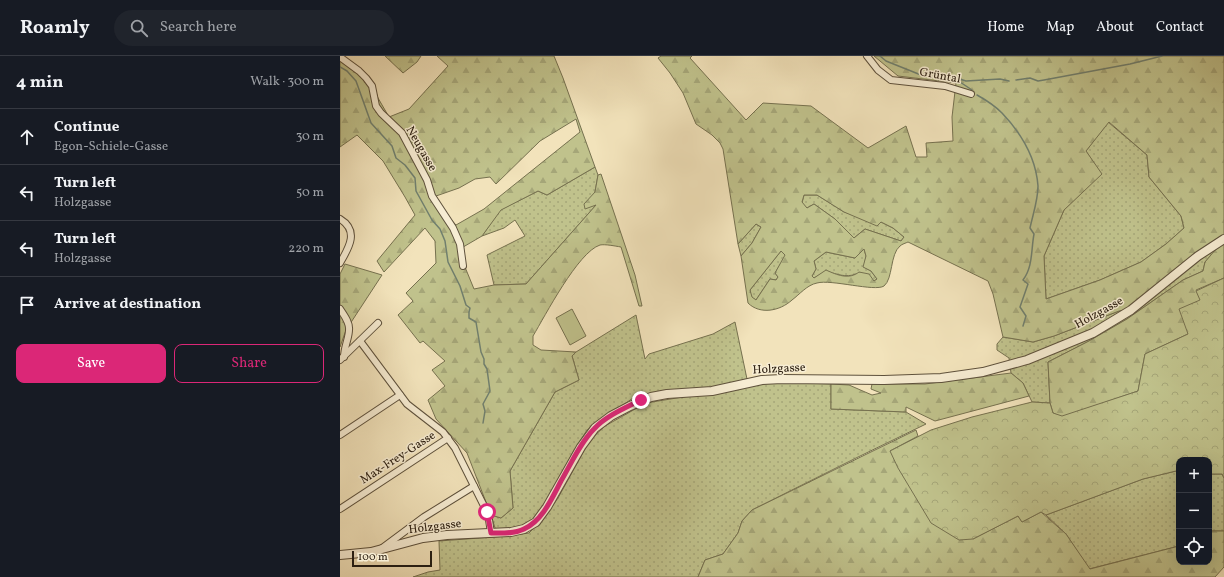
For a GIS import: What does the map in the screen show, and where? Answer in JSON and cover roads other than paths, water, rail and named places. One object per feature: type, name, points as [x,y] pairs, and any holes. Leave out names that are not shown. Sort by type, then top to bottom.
[{"type":"street","name":"Grüntal","points":[[868,56],[878,70],[891,80],[944,86],[971,94]]},
{"type":"street","name":"Neugasse","points":[[340,57],[366,78],[372,86],[376,106],[381,113],[402,133],[427,180],[432,196],[453,228],[460,244],[463,266]]},
{"type":"street","points":[[340,219],[349,226],[351,237],[350,246],[340,264]]},
{"type":"street","name":"Holzgasse","points":[[340,555],[364,554],[414,540],[447,535],[518,531],[524,529],[536,522],[547,507],[581,447],[595,428],[611,416],[641,400],[650,397],[724,389],[762,380],[884,380],[941,378],[983,372],[1027,360],[1093,333],[1131,310],[1198,256],[1224,239]]},
{"type":"street","points":[[340,309],[346,318],[349,330],[342,358]]},
{"type":"street","points":[[342,358],[378,323]]},
{"type":"street","points":[[360,341],[407,404],[437,427],[455,448],[487,512],[491,533]]},
{"type":"street","points":[[340,434],[400,395]]},
{"type":"street","name":"Max-Frey-Gasse","points":[[340,509],[448,438]]},
{"type":"street","points":[[379,550],[424,517],[474,486]]},
{"type":"street","points":[[408,528],[414,540]]},
{"type":"waterway","points":[[880,56],[886,61],[921,75],[934,73],[947,78],[953,77],[966,81],[1000,79],[1009,81]]},
{"type":"waterway","points":[[1016,80],[1030,78],[1038,81],[1130,64],[1162,56]]},
{"type":"waterway","points":[[340,67],[347,71],[356,81],[371,123],[392,146],[396,158],[405,165],[415,178],[416,191],[432,220],[440,229],[445,241],[448,262],[460,286],[466,305],[470,308],[469,318],[476,322],[481,352],[487,369],[490,391],[483,404],[485,411],[483,423]]},
{"type":"waterway","points":[[954,78],[972,90]]},
{"type":"waterway","points":[[977,95],[999,110],[1015,129],[1031,156],[1037,176],[1037,196],[1030,228],[1034,234],[1031,258],[1029,270],[1023,280],[1028,284],[1020,307],[1026,316],[1023,326]]}]
